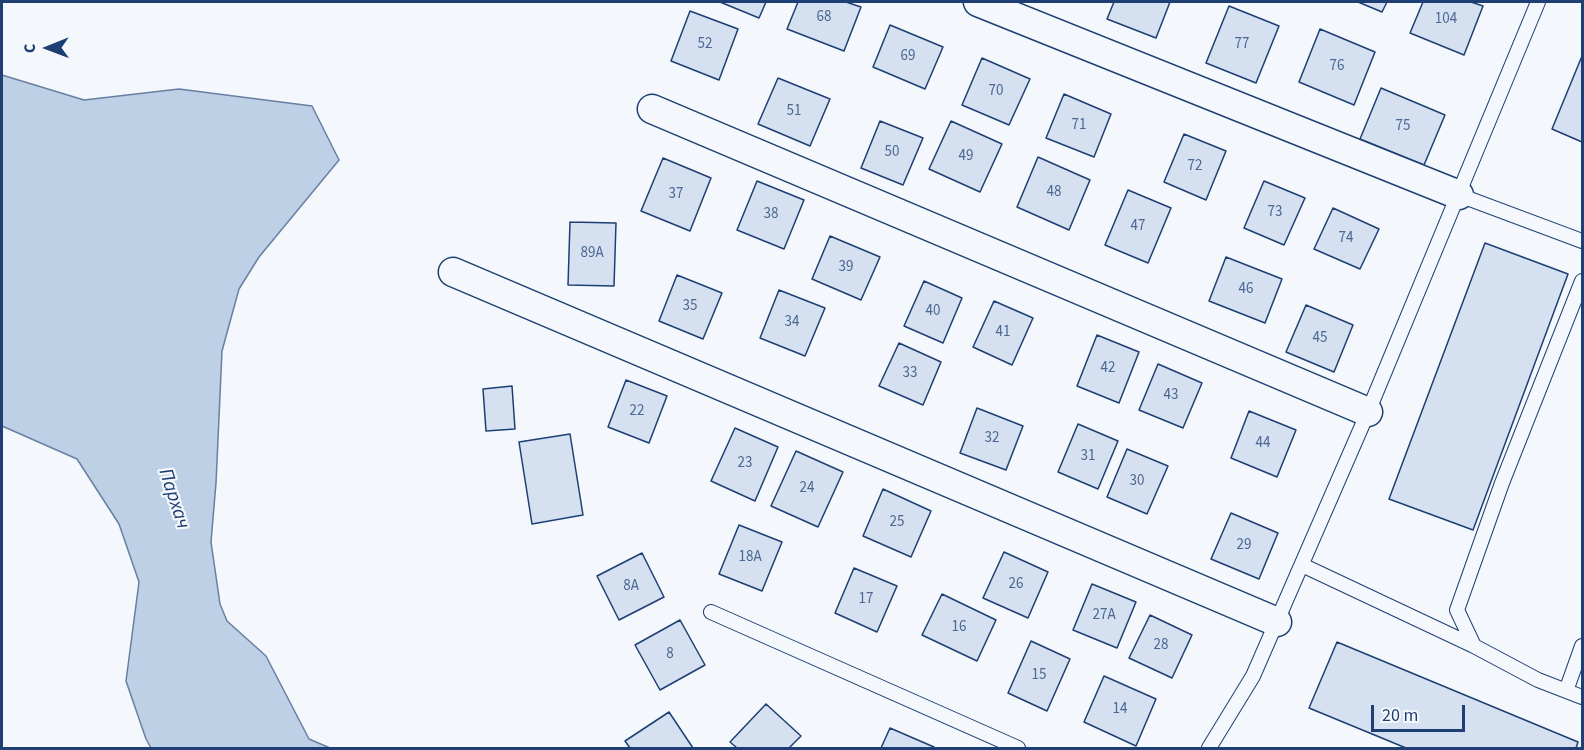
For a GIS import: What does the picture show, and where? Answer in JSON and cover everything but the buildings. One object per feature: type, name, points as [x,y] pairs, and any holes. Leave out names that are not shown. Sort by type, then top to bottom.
[{"type":"street","points":[[978,2],[1459,195]]},
{"type":"street","points":[[652,109],[1368,412]]},
{"type":"street","points":[[453,272],[1277,621]]},
{"type":"lane","points":[[1209,748],[1253,676],[1368,412],[1538,2]]},
{"type":"lane","points":[[1459,195],[1582,241]]},
{"type":"lane","points":[[1474,646],[1457,609],[1502,483],[1582,281]]},
{"type":"lane","points":[[1302,564],[1474,646],[1538,680],[1582,697]]},
{"type":"lane","points":[[711,612],[1018,748]]},
{"type":"lane","points":[[1566,691],[1582,646]]},
{"type":"water","name":"Пархач","points":[[2,75],[84,100],[179,89],[312,106],[339,160],[259,257],[239,289],[222,351],[211,542],[220,604],[227,621],[266,656],[309,739],[330,748],[151,748],[146,739],[126,681],[139,582],[119,524],[77,459],[2,426]]}]
